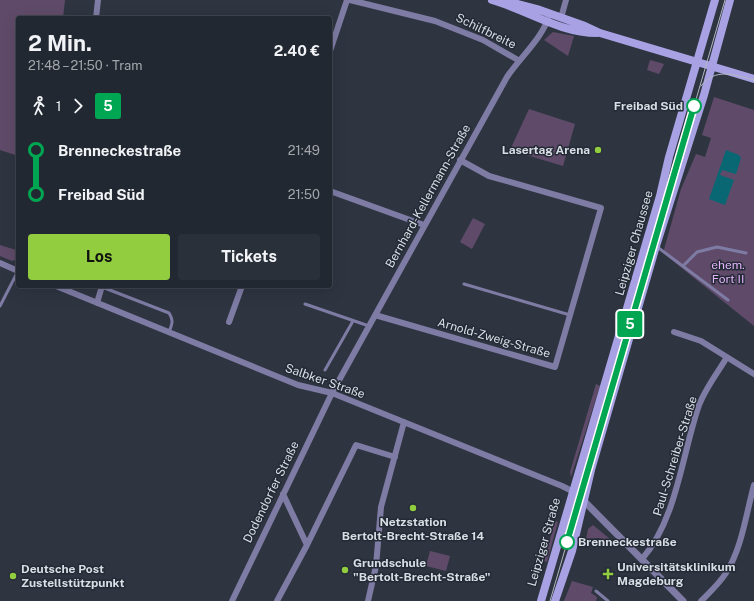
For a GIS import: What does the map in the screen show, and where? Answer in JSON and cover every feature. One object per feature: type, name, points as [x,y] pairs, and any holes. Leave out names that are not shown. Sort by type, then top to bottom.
[{"type":"main road","points":[[492,0],[503,2],[548,18],[584,33],[600,33]]},
{"type":"main road","name":"Leipziger Chaussee","points":[[572,490],[609,371],[715,0]]},
{"type":"main road","name":"Leipziger Chaussee","points":[[584,502],[591,470],[656,246],[712,67],[730,0]]},
{"type":"main road","points":[[548,18],[561,18],[600,33],[754,79]]},
{"type":"main road","name":"Leipziger Straße","points":[[541,601],[572,490]]},
{"type":"main road","points":[[555,601],[572,550],[584,502]]},
{"type":"street","points":[[96,16],[98,0]]},
{"type":"street","points":[[332,44],[348,0]]},
{"type":"street","name":"Schilfbreite","points":[[348,0],[435,21],[483,40],[518,60]]},
{"type":"street","points":[[561,18],[566,0]]},
{"type":"street","name":"Bernhard-Kellermann-Straße","points":[[332,393],[460,160],[518,60],[544,29],[548,18]]},
{"type":"street","name":"Arnold-Zweig-Straße","points":[[375,315],[555,367],[601,208],[489,176],[460,160]]},
{"type":"street","points":[[332,192],[424,225]]},
{"type":"street","points":[[0,263],[16,270]]},
{"type":"street","name":"Salbker Straße","points":[[61,288],[298,384],[332,393],[572,490],[584,502]]},
{"type":"street","points":[[97,303],[101,288]]},
{"type":"street","points":[[229,322],[241,288]]},
{"type":"street","points":[[674,332],[701,341],[754,374]]},
{"type":"street","name":"Paul-Schreiber-Straße","points":[[642,559],[650,550],[666,522],[698,408],[726,357]]},
{"type":"street","name":"Dodendorfer Straße","points":[[232,601],[282,494],[332,393]]},
{"type":"street","points":[[368,601],[376,566],[382,507],[404,422]]},
{"type":"street","points":[[277,601],[307,545],[356,445],[394,456]]},
{"type":"street","points":[[701,601],[722,580],[730,565],[740,539],[754,485]]},
{"type":"street","points":[[282,494],[307,545]]},
{"type":"street","points":[[584,502],[683,601]]},
{"type":"lane","points":[[656,246],[684,265],[728,300]]},
{"type":"lane","points":[[684,265],[697,252],[717,247],[746,253]]},
{"type":"lane","points":[[0,306],[16,275]]},
{"type":"lane","points":[[464,284],[570,315]]},
{"type":"lane","points":[[107,288],[169,313],[173,324],[169,332]]},
{"type":"lane","points":[[304,304],[369,326]]},
{"type":"lane","points":[[326,370],[353,321]]},
{"type":"lane","points":[[596,591],[608,601]]},
{"type":"green space","points":[[0,0],[65,0],[63,16],[16,16],[16,152],[15,155],[0,150]]},
{"type":"green space","points":[[553,32],[574,36],[568,56],[544,40]]},
{"type":"green space","points":[[650,60],[664,64],[659,74],[647,70]]},
{"type":"green space","name":"Freibad Süd","points":[[714,97],[754,110],[754,326],[663,253],[681,189],[696,154],[705,157],[711,138],[702,135]]},
{"type":"green space","points":[[529,109],[575,124],[563,166],[510,150]]},
{"type":"green space","points":[[473,218],[485,224],[472,249],[460,242]]},
{"type":"green space","points":[[0,245],[16,250],[15,260],[12,261],[0,256]]},
{"type":"green space","points":[[596,384],[600,386],[571,477],[570,472]]},
{"type":"green space","points":[[555,521],[558,522],[547,562],[544,561]]},
{"type":"green space","points":[[593,525],[610,539],[609,541],[598,538],[586,539],[588,529]]},
{"type":"green space","points":[[430,551],[450,556],[446,571],[426,566]]},
{"type":"green space","points":[[572,581],[593,587],[591,593],[597,597],[596,601],[564,601]]},
{"type":"water","points":[[726,150],[739,155],[741,158],[736,174],[722,170],[720,175],[734,180],[725,205],[709,199]]},
{"type":"tram line","points":[[550,601],[725,0]]},
{"type":"tram line","points":[[701,86],[707,80],[719,74],[733,75],[754,80]]},
{"type":"tram line","name":"5","points":[[567,542],[694,106]]},
{"type":"place","name":"Freibad Süd","points":[[694,106]]},
{"type":"place","name":"Lasertag Arena","points":[[598,150]]},
{"type":"place","name":"Netzstation Bertolt-Brecht-Straße 14","points":[[413,508]]},
{"type":"place","name":"Brenneckestraße","points":[[567,542]]},
{"type":"place","name":"Grundschule \"Bertolt-Brecht-Straße\"","points":[[345,570]]},
{"type":"place","name":"Universitätsklinikum Magdeburg","points":[[608,574]]},
{"type":"place","name":"Deutsche Post Zustellstützpunkt","points":[[13,576]]},
{"type":"park label","name":"ehem. Fort II","points":[[728,272]]}]
